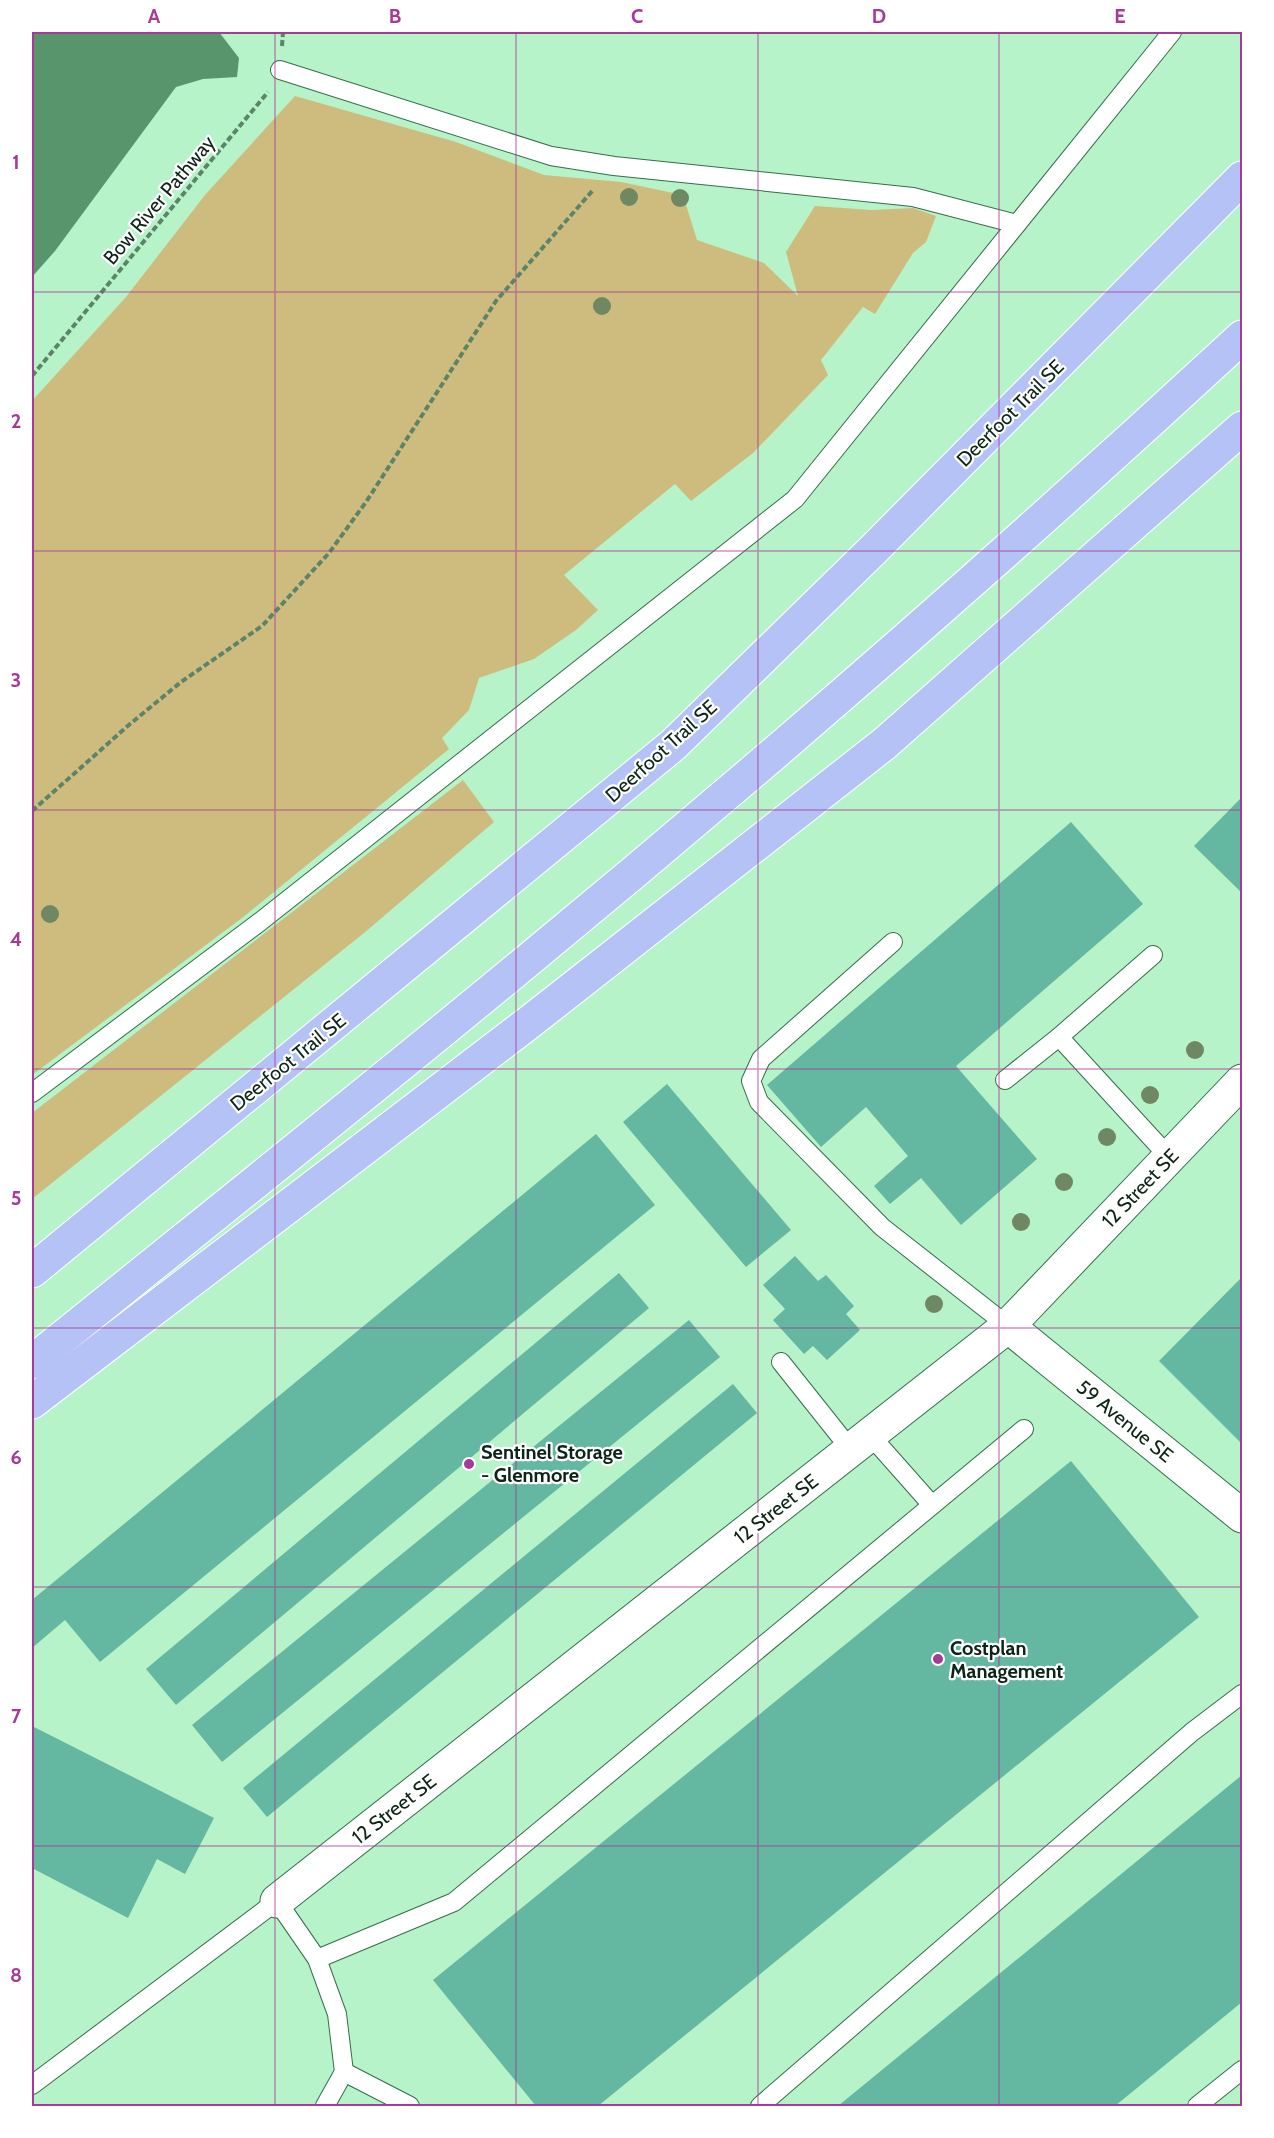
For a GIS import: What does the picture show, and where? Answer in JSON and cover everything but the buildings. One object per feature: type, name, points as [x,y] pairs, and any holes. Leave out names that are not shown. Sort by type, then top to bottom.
[{"type":"highway","name":"Deerfoot Trail SE","points":[[32,1271],[673,745],[874,549],[1242,178]]},
{"type":"highway","points":[[32,1362],[517,970],[899,646],[1096,472],[1242,337]]},
{"type":"highway","points":[[32,1402],[527,1024],[884,744],[1242,428]]},
{"type":"street","name":"12 Street SE","points":[[277,1901],[1008,1326],[1242,1080]]},
{"type":"street","name":"59 Avenue SE","points":[[1008,1326],[1242,1516]]},
{"type":"lane","points":[[32,1093],[261,921],[795,499],[1172,32]]},
{"type":"lane","points":[[280,70],[551,156],[614,166],[913,197],[1017,224]]},
{"type":"lane","points":[[894,942],[761,1059],[751,1081],[759,1102],[882,1227],[1008,1326]]},
{"type":"lane","points":[[1005,1080],[1059,1037],[1153,955]]},
{"type":"lane","points":[[1059,1037],[1169,1157]]},
{"type":"lane","points":[[781,1362],[860,1442],[932,1505]]},
{"type":"lane","points":[[317,1959],[454,1902],[1024,1429]]},
{"type":"lane","points":[[760,2106],[1192,1731],[1242,1694]]},
{"type":"lane","points":[[32,2085],[277,1901],[317,1959],[337,2014],[344,2072],[325,2106]]},
{"type":"lane","points":[[1197,2106],[1242,2070]]},
{"type":"lane","points":[[344,2072],[410,2106]]},
{"type":"path","name":"Bow River Pathway","points":[[32,376],[266,95],[280,70],[283,32]]},
{"type":"path","points":[[32,811],[172,689],[261,626],[329,553],[366,502],[496,301],[614,166]]},
{"type":"shaded area","points":[[32,32],[219,32],[239,58],[237,77],[203,79],[176,87],[55,251],[32,277]]},
{"type":"shaded area","points":[[295,96],[456,142],[544,175],[621,182],[683,195],[697,240],[764,263],[798,296],[786,252],[815,206],[872,210],[913,208],[936,216],[926,242],[913,253],[875,314],[863,307],[821,360],[828,375],[753,453],[691,501],[675,484],[564,575],[598,610],[576,630],[534,659],[479,678],[469,710],[442,738],[449,749],[242,918],[32,1075],[32,401],[126,297],[205,195]]},
{"type":"shaded area","points":[[463,780],[494,822],[364,933],[32,1199],[32,1113]]},
{"type":"place","name":"Sentinel Storage - Glenmore","points":[[469,1464]]},
{"type":"place","name":"Costplan Management","points":[[938,1659]]}]
